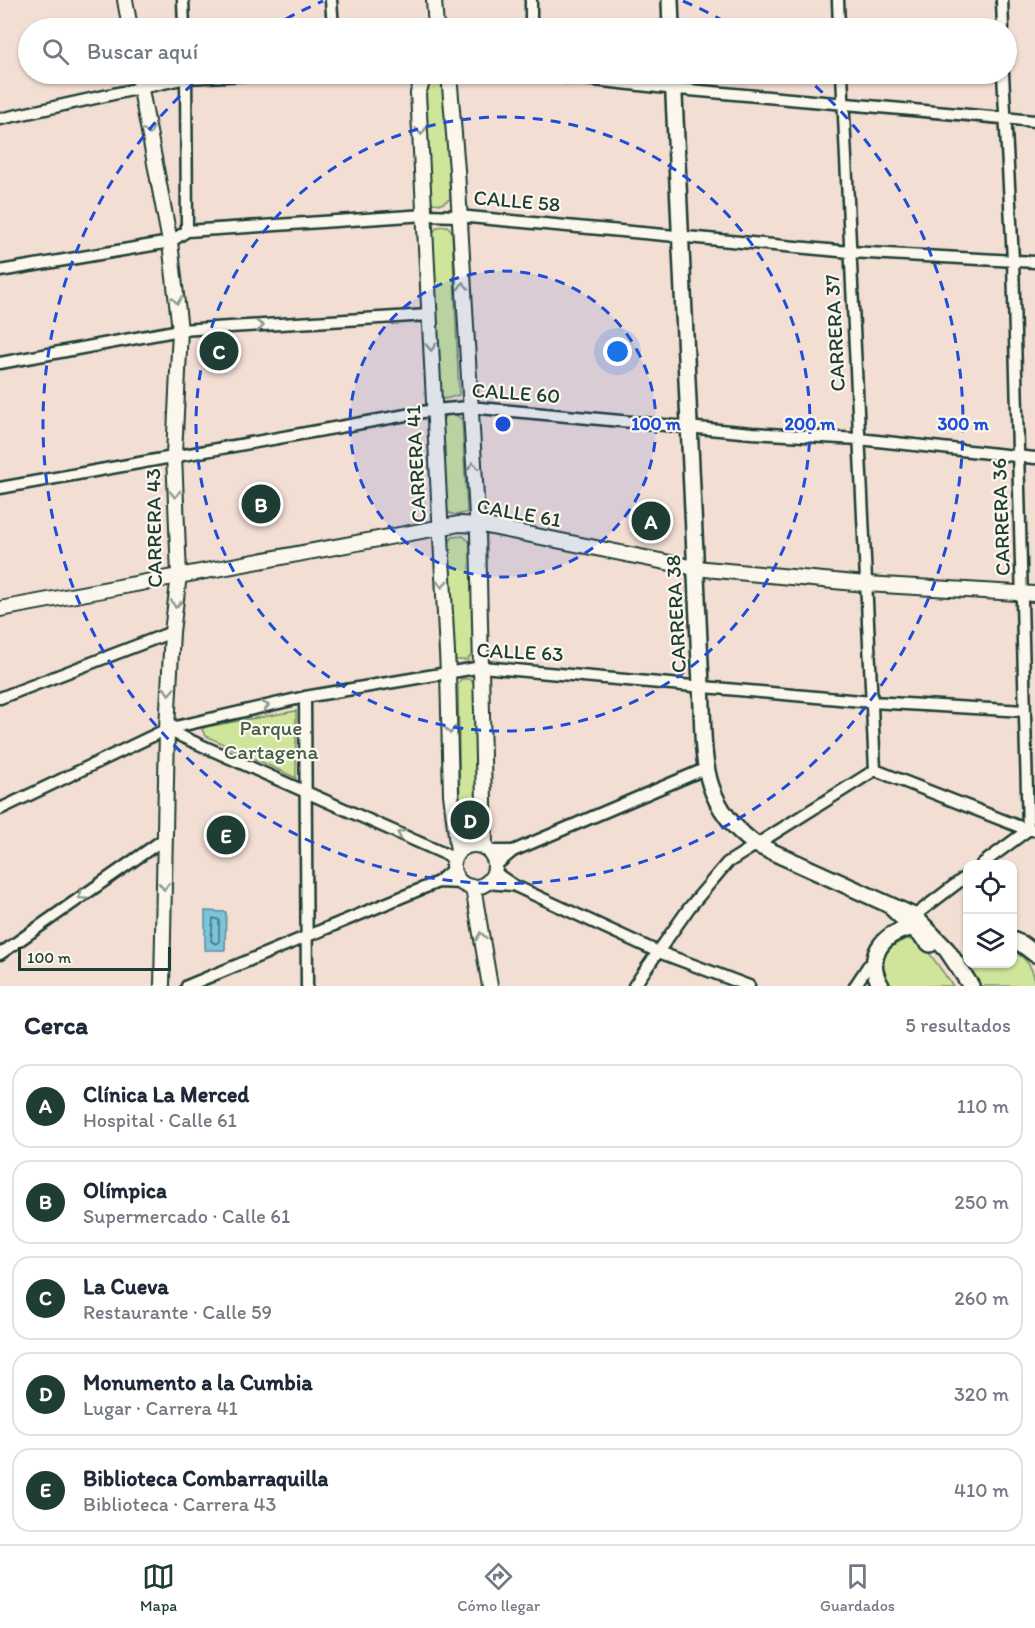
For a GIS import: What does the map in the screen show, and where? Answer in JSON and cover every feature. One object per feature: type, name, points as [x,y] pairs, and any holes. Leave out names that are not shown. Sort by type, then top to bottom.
[{"type":"main road","points":[[670,0],[671,18]]},
{"type":"main road","name":"CARRERA 38","points":[[673,84],[700,685],[707,768],[713,797],[724,817],[736,830],[755,844],[888,904],[913,922],[962,980]]},
{"type":"main road","points":[[880,986],[874,968],[877,950],[889,935],[913,922]]},
{"type":"main road","points":[[1017,942],[1035,954]]},
{"type":"street","points":[[125,0],[128,18]]},
{"type":"street","points":[[183,0],[184,18]]},
{"type":"street","points":[[331,0],[332,18]]},
{"type":"street","points":[[434,0],[435,18]]},
{"type":"street","points":[[531,0],[531,18]]},
{"type":"street","points":[[838,0],[839,18]]},
{"type":"street","points":[[1002,0],[1003,18]]},
{"type":"street","name":"CARRERA 43","points":[[140,84],[170,242],[180,330],[174,455],[179,575],[172,632],[167,729],[162,986]]},
{"type":"street","points":[[0,119],[160,84]]},
{"type":"street","points":[[186,84],[187,231]]},
{"type":"street","name":"CARRERA 41","points":[[421,84],[418,93],[448,672],[455,860]]},
{"type":"street","points":[[450,84],[457,170],[477,525],[487,849],[482,878],[490,986]]},
{"type":"street","points":[[696,84],[843,103],[1035,121]]},
{"type":"street","name":"CARRERA 37","points":[[842,84],[875,770]]},
{"type":"street","name":"CARRERA 36","points":[[1004,84],[1013,260],[1018,457],[1029,594],[1024,711],[1031,830]]},
{"type":"street","name":"CALLE 58","points":[[0,271],[170,242],[187,231],[425,216],[458,216],[680,234],[850,252],[1035,262]]},
{"type":"street","points":[[0,363],[180,330],[429,315]]},
{"type":"street","name":"CALLE 60","points":[[0,488],[434,410],[469,407],[859,439],[1035,458]]},
{"type":"street","name":"CALLE 61","points":[[0,609],[440,525],[477,525],[695,568],[866,584],[1029,594]]},
{"type":"street","points":[[0,698],[172,632]]},
{"type":"street","name":"CALLE 63","points":[[0,809],[167,729],[305,697],[482,667],[872,702],[1024,711]]},
{"type":"street","points":[[305,697],[306,986]]},
{"type":"street","points":[[167,729],[306,790],[455,860],[482,878]]},
{"type":"street","points":[[482,878],[513,851],[707,768]]},
{"type":"street","points":[[634,986],[657,951],[717,873],[755,844],[875,770],[1031,830]]},
{"type":"street","points":[[988,860],[1031,830]]},
{"type":"street","points":[[0,954],[164,838]]},
{"type":"street","points":[[438,882],[467,846],[513,851]]},
{"type":"street","points":[[188,986],[438,882],[482,878],[513,885],[657,951],[749,986]]},
{"type":"street","points":[[913,922],[963,879]]},
{"type":"street","points":[[855,986],[868,966]]},
{"type":"green space","points":[[429,84],[441,84],[446,88],[450,199],[442,204],[433,203],[429,196],[424,93]]},
{"type":"green space","points":[[447,226],[452,231],[459,395],[445,399],[440,395],[432,234],[437,227]]},
{"type":"green space","points":[[447,414],[456,415],[462,420],[467,512],[458,515],[446,510],[442,421]]},
{"type":"green space","points":[[463,536],[470,542],[474,652],[467,660],[456,660],[451,654],[447,548],[452,537]]},
{"type":"green space","points":[[461,679],[470,679],[476,686],[479,823],[470,828],[462,825],[460,815],[458,685]]},
{"type":"green space","name":"Parque Cartagena","points":[[296,711],[296,778],[206,736],[202,730],[205,727]]},
{"type":"green space","points":[[907,939],[922,943],[953,986],[890,986],[884,979],[880,965],[893,946]]},
{"type":"green space","points":[[1017,954],[1029,965],[1034,975],[1035,986],[979,986],[969,969],[1017,968]]},
{"type":"water","points":[[205,911],[226,912],[225,950],[205,950]]},
{"type":"place","name":"La Cueva","points":[[219,351]]},
{"type":"place","name":"Olímpica","points":[[261,504]]},
{"type":"place","name":"Clínica La Merced","points":[[651,521]]},
{"type":"place","name":"Monumento a la Cumbia","points":[[470,820]]},
{"type":"place","name":"Biblioteca Combarraquilla","points":[[226,835]]}]
